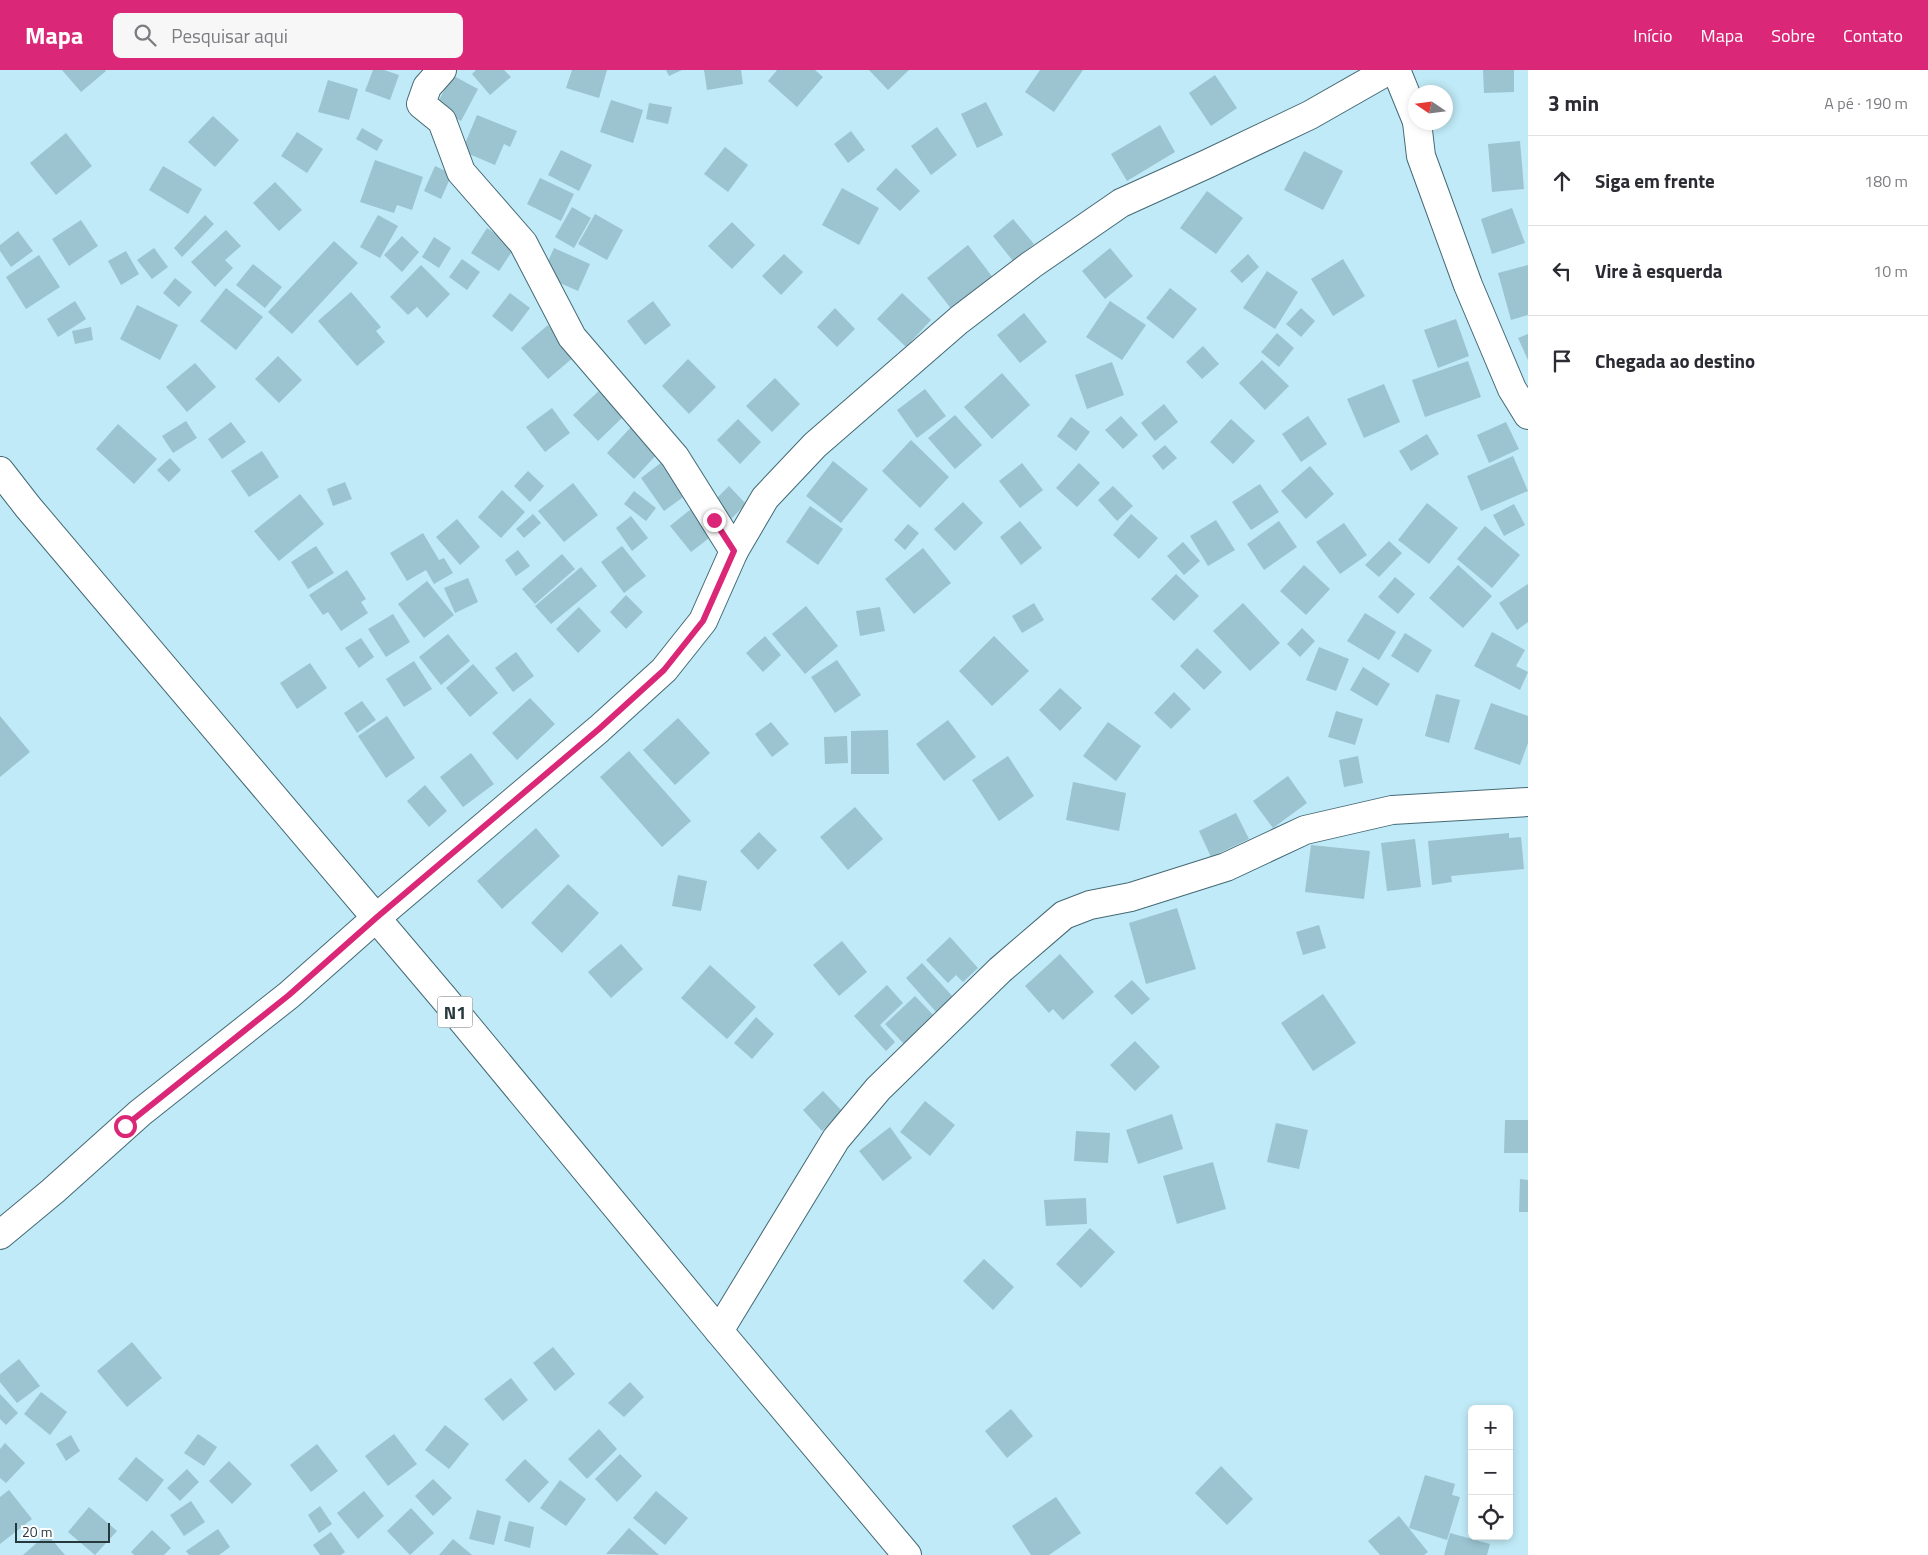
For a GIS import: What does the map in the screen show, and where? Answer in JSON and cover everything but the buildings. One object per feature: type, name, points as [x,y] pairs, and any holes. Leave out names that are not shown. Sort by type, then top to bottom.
[{"type":"main road","points":[[442,70],[427,87],[421,104],[442,121],[461,172],[523,243],[572,337],[675,457],[734,551]]},
{"type":"main road","points":[[0,1235],[53,1191],[140,1113],[289,995],[376,918],[599,729],[664,670],[703,621],[734,551],[765,498],[815,445],[959,320],[1031,265],[1121,203],[1310,115],[1389,70]]},
{"type":"main road","points":[[1396,70],[1408,99]]},
{"type":"main road","points":[[1418,130],[1422,156],[1468,285],[1512,389],[1528,415]]},
{"type":"main road","name":"N1","points":[[0,471],[35,515],[376,918],[907,1555]]},
{"type":"main road","points":[[719,1331],[836,1138],[878,1089],[964,1004],[1049,926],[1064,915],[1090,905],[1131,897],[1226,867],[1305,830],[1392,810],[1528,802]]},
{"type":"route","points":[[125,1126],[289,995],[376,918],[599,729],[664,670],[703,621],[734,551],[714,520]]}]
